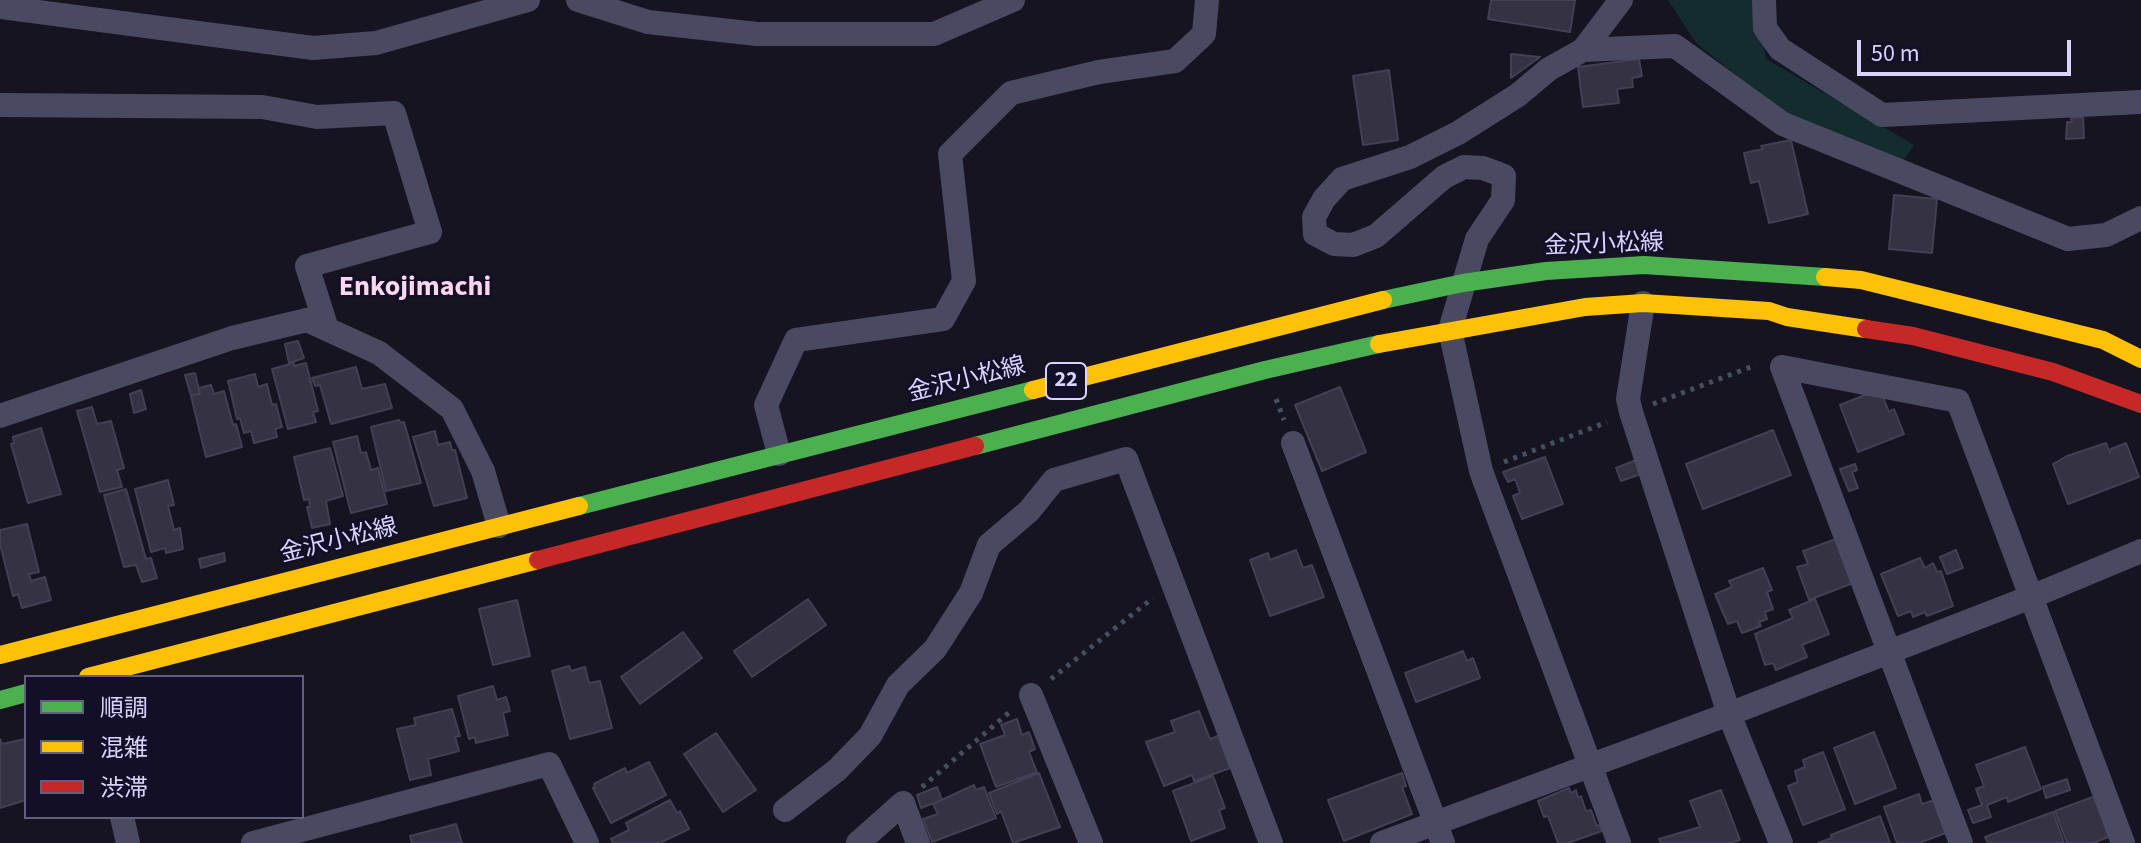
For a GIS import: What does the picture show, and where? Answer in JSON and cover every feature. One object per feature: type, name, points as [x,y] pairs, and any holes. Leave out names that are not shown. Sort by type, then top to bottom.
[{"type":"main road","name":"金沢小松線","points":[[0,655],[1355,306],[1463,283],[1546,271],[1644,265],[1861,280],[2103,340],[2141,359]]},
{"type":"main road","name":"22","points":[[96,675],[1265,370],[1360,347],[1585,307],[1643,303],[1769,311],[1787,317],[1913,336],[2053,372],[2141,404]]},
{"type":"main road","points":[[0,700],[24,694]]},
{"type":"street","points":[[0,7],[313,48],[376,43],[528,0]]},
{"type":"street","points":[[578,0],[648,22],[757,34],[934,34],[1013,0]]},
{"type":"street","points":[[779,454],[766,405],[796,340],[943,319],[964,281],[950,154],[1011,93],[1099,72],[1175,61],[1204,34],[1207,0]]},
{"type":"street","points":[[1619,843],[1481,471],[1450,330],[1477,239],[1503,200],[1504,176],[1483,168],[1464,167],[1444,177],[1376,236],[1353,245],[1334,244],[1315,234],[1314,217],[1324,199],[1342,179],[1410,157],[1458,133],[1518,95],[1549,69],[1583,50],[1621,0]]},
{"type":"street","points":[[1764,0],[1765,28],[1780,49],[1882,115],[2141,102]]},
{"type":"street","points":[[1583,50],[1675,46],[1783,124],[2068,239],[2106,235],[2141,218]]},
{"type":"street","points":[[0,105],[262,107],[317,117],[394,113],[430,232],[307,266],[327,329]]},
{"type":"street","points":[[1643,303],[1628,399],[1729,714],[1781,843]]},
{"type":"street","points":[[0,416],[232,338],[307,320],[379,353],[452,409],[483,471],[499,526]]},
{"type":"street","points":[[1961,843],[1782,367],[1958,401],[2123,843]]},
{"type":"street","points":[[1293,443],[1440,833]]},
{"type":"street","points":[[785,810],[837,770],[870,736],[898,685],[935,649],[971,593],[989,545],[1029,511],[1054,480],[1126,459],[1271,843]]},
{"type":"street","points":[[1382,843],[1440,833],[1591,766],[2031,597],[2141,551]]},
{"type":"street","points":[[1031,695],[1091,843]]},
{"type":"street","points":[[253,843],[549,764],[587,843]]},
{"type":"street","points":[[858,843],[903,803],[918,843]]},
{"type":"street","points":[[122,819],[128,843]]},
{"type":"path","points":[[1265,370],[1293,443]]},
{"type":"green space","points":[[1668,0],[1756,0],[1766,59],[1914,145],[1903,161],[1784,114],[1696,43]]},
{"type":"building","points":[[1491,0],[1575,0],[1570,32],[1488,19]]},
{"type":"building","points":[[1511,54],[1540,57],[1511,78]]},
{"type":"building","points":[[1639,59],[1642,76],[1632,78],[1633,87],[1617,89],[1619,103],[1583,107],[1578,67]]},
{"type":"building","points":[[1389,70],[1398,140],[1363,145],[1353,76]]},
{"type":"building","points":[[2083,117],[2084,138],[2066,139],[2067,122],[2072,122],[2071,118]]},
{"type":"building","points":[[1791,140],[1808,214],[1769,223],[1759,181],[1751,183],[1744,153]]},
{"type":"building","points":[[1894,195],[1937,199],[1932,253],[1889,249]]},
{"type":"building","points":[[298,341],[304,358],[289,363],[285,344]]},
{"type":"building","points":[[294,363],[294,366],[306,363],[318,411],[313,412],[316,422],[288,429],[272,369]]},
{"type":"building","points":[[356,367],[362,389],[385,384],[392,408],[331,424],[320,385],[315,386],[312,378]]},
{"type":"building","points":[[195,373],[200,394],[191,396],[185,375]]},
{"type":"building","points":[[255,374],[258,387],[267,384],[282,427],[275,429],[277,437],[254,443],[251,431],[244,433],[240,418],[237,419],[228,381]]},
{"type":"building","points":[[211,385],[214,394],[224,391],[242,447],[206,457],[191,396],[200,393],[199,388]]},
{"type":"building","points":[[1340,387],[1366,452],[1322,471],[1295,405]]},
{"type":"building","points":[[1880,389],[1889,412],[1894,409],[1904,434],[1858,452],[1840,405]]},
{"type":"building","points":[[141,390],[146,409],[134,413],[130,394]]},
{"type":"building","points":[[92,407],[97,424],[111,421],[124,468],[117,470],[122,487],[100,492],[77,411]]},
{"type":"building","points":[[399,420],[404,422],[421,483],[386,491],[371,427]]},
{"type":"building","points":[[41,428],[61,494],[28,503],[11,444],[14,443],[13,437]]},
{"type":"building","points":[[1773,430],[1791,475],[1703,509],[1686,464]]},
{"type":"building","points":[[435,431],[438,445],[450,442],[452,450],[455,450],[467,498],[434,506],[413,437]]},
{"type":"building","points":[[357,436],[361,453],[366,452],[371,470],[378,468],[387,504],[351,513],[333,442]]},
{"type":"building","points":[[2106,443],[2110,453],[2111,449],[2126,443],[2139,477],[2068,504],[2053,464]]},
{"type":"building","points":[[330,448],[343,496],[326,501],[330,524],[312,528],[307,507],[310,507],[309,499],[304,500],[294,457]]},
{"type":"building","points":[[1545,457],[1563,504],[1522,519],[1513,496],[1520,493],[1515,479],[1508,482],[1503,472]]},
{"type":"building","points":[[1636,460],[1641,474],[1621,481],[1616,468]]},
{"type":"building","points":[[1855,464],[1857,470],[1852,472],[1858,488],[1849,491],[1840,469]]},
{"type":"building","points":[[168,480],[174,505],[168,506],[174,530],[180,528],[183,549],[166,553],[165,548],[151,552],[135,489]]},
{"type":"building","points":[[126,489],[146,559],[151,558],[157,578],[142,582],[136,565],[124,567],[104,495]]},
{"type":"building","points":[[27,524],[39,572],[29,574],[31,581],[45,577],[51,600],[22,608],[18,594],[13,596],[0,544],[0,530]]},
{"type":"building","points":[[1836,539],[1853,583],[1809,600],[1797,567],[1808,564],[1803,551]]},
{"type":"building","points":[[1296,550],[1303,568],[1312,565],[1324,597],[1270,616],[1250,560],[1268,553],[1270,560]]},
{"type":"building","points":[[1956,550],[1963,568],[1947,574],[1940,557]]},
{"type":"building","points":[[224,553],[225,561],[201,568],[199,559]]},
{"type":"building","points":[[1920,558],[1925,568],[1933,563],[1937,572],[1941,571],[1953,606],[1927,616],[1925,612],[1913,617],[1911,611],[1898,616],[1881,574]]},
{"type":"building","points":[[1763,568],[1772,590],[1767,592],[1773,609],[1765,612],[1767,619],[1759,622],[1761,626],[1742,633],[1737,621],[1728,624],[1715,594],[1732,587],[1729,581]]},
{"type":"building","points":[[808,599],[826,625],[752,677],[734,651]]},
{"type":"building","points":[[1815,599],[1829,634],[1802,645],[1807,657],[1776,670],[1773,663],[1765,665],[1755,634],[1793,618],[1789,610]]},
{"type":"building","points":[[517,600],[530,656],[493,665],[479,609]]},
{"type":"building","points":[[683,632],[702,658],[640,704],[621,677]]},
{"type":"building","points":[[1463,651],[1467,661],[1473,658],[1480,678],[1416,702],[1405,673]]},
{"type":"building","points":[[569,666],[571,671],[585,667],[589,683],[600,681],[612,728],[570,739],[552,671]]},
{"type":"building","points":[[493,686],[497,700],[506,697],[510,711],[503,713],[508,735],[476,743],[475,737],[469,739],[458,696]]},
{"type":"building","points":[[452,709],[460,736],[455,737],[459,751],[428,759],[431,775],[410,780],[397,729],[416,725],[414,718]]},
{"type":"building","points":[[1199,711],[1210,739],[1218,736],[1230,768],[1194,781],[1192,775],[1164,786],[1146,742],[1175,732],[1171,721]]},
{"type":"building","points":[[1017,719],[1022,735],[1029,732],[1035,749],[1029,752],[1037,772],[996,787],[980,744],[1005,735],[1001,725]]},
{"type":"building","points":[[1874,732],[1896,788],[1855,804],[1834,748]]},
{"type":"building","points":[[716,733],[756,790],[723,812],[684,754]]},
{"type":"building","points":[[0,739],[2,744],[24,739],[24,801],[0,808]]},
{"type":"building","points":[[2025,747],[2041,789],[2008,802],[2007,797],[1987,805],[1991,817],[1973,823],[1968,810],[1982,805],[1976,789],[1984,786],[1976,765]]},
{"type":"building","points":[[1823,752],[1845,809],[1803,825],[1788,786],[1798,782],[1795,771],[1805,767],[1803,760]]},
{"type":"building","points":[[649,762],[666,795],[611,823],[593,788],[594,784],[625,768],[627,773]]},
{"type":"building","points":[[1039,773],[1060,827],[1013,843],[1001,811],[997,814],[989,793]]},
{"type":"building","points":[[1402,773],[1406,786],[1402,787],[1412,814],[1344,841],[1328,800]]},
{"type":"building","points":[[1213,776],[1225,808],[1219,810],[1225,828],[1191,841],[1173,791]]},
{"type":"building","points":[[2067,779],[2070,790],[2046,798],[2043,787]]},
{"type":"building","points":[[974,785],[976,790],[984,787],[996,818],[932,842],[923,819],[938,814],[933,804]]},
{"type":"building","points":[[937,787],[942,800],[921,808],[917,795]]},
{"type":"building","points":[[1569,788],[1571,793],[1576,790],[1578,798],[1581,796],[1586,811],[1591,810],[1602,831],[1568,843],[1558,843],[1548,816],[1544,817],[1538,801]]},
{"type":"building","points":[[1721,790],[1740,840],[1730,843],[1661,843],[1659,839],[1700,827],[1690,801]]},
{"type":"building","points":[[1919,794],[1922,804],[1938,799],[1951,831],[1919,843],[1897,843],[1884,807]]},
{"type":"building","points":[[2101,794],[2116,834],[2093,843],[2067,843],[2055,811]]},
{"type":"building","points":[[670,800],[689,829],[660,843],[613,843],[611,839],[629,830],[626,823]]},
{"type":"building","points":[[2053,812],[2064,843],[1988,843],[1985,837]]},
{"type":"building","points":[[1880,816],[1890,843],[1818,843],[1832,838],[1831,835]]},
{"type":"building","points":[[456,824],[462,843],[412,843],[410,836]]},
{"type":"traffic: fast","points":[[1383,300],[1463,283],[1546,271],[1644,265],[1825,277]]},
{"type":"traffic: fast","points":[[975,446],[1265,370],[1379,344]]},
{"type":"traffic: fast","points":[[579,506],[1033,390]]},
{"type":"traffic: fast","points":[[0,700],[24,694]]},
{"type":"traffic: slow","points":[[1825,277],[1861,280],[2103,340],[2141,359]]},
{"type":"traffic: slow","points":[[1033,390],[1383,300]]},
{"type":"traffic: slow","points":[[1379,344],[1585,307],[1643,303],[1769,311],[1787,317],[1866,329]]},
{"type":"traffic: slow","points":[[0,655],[579,506]]},
{"type":"traffic: slow","points":[[96,675],[538,560]]},
{"type":"traffic: jam","points":[[1866,329],[1913,336],[2053,372],[2141,404]]},
{"type":"traffic: jam","points":[[538,560],[975,446]]},
{"type":"district","name":"Enkojimachi","points":[[415,289]]}]
